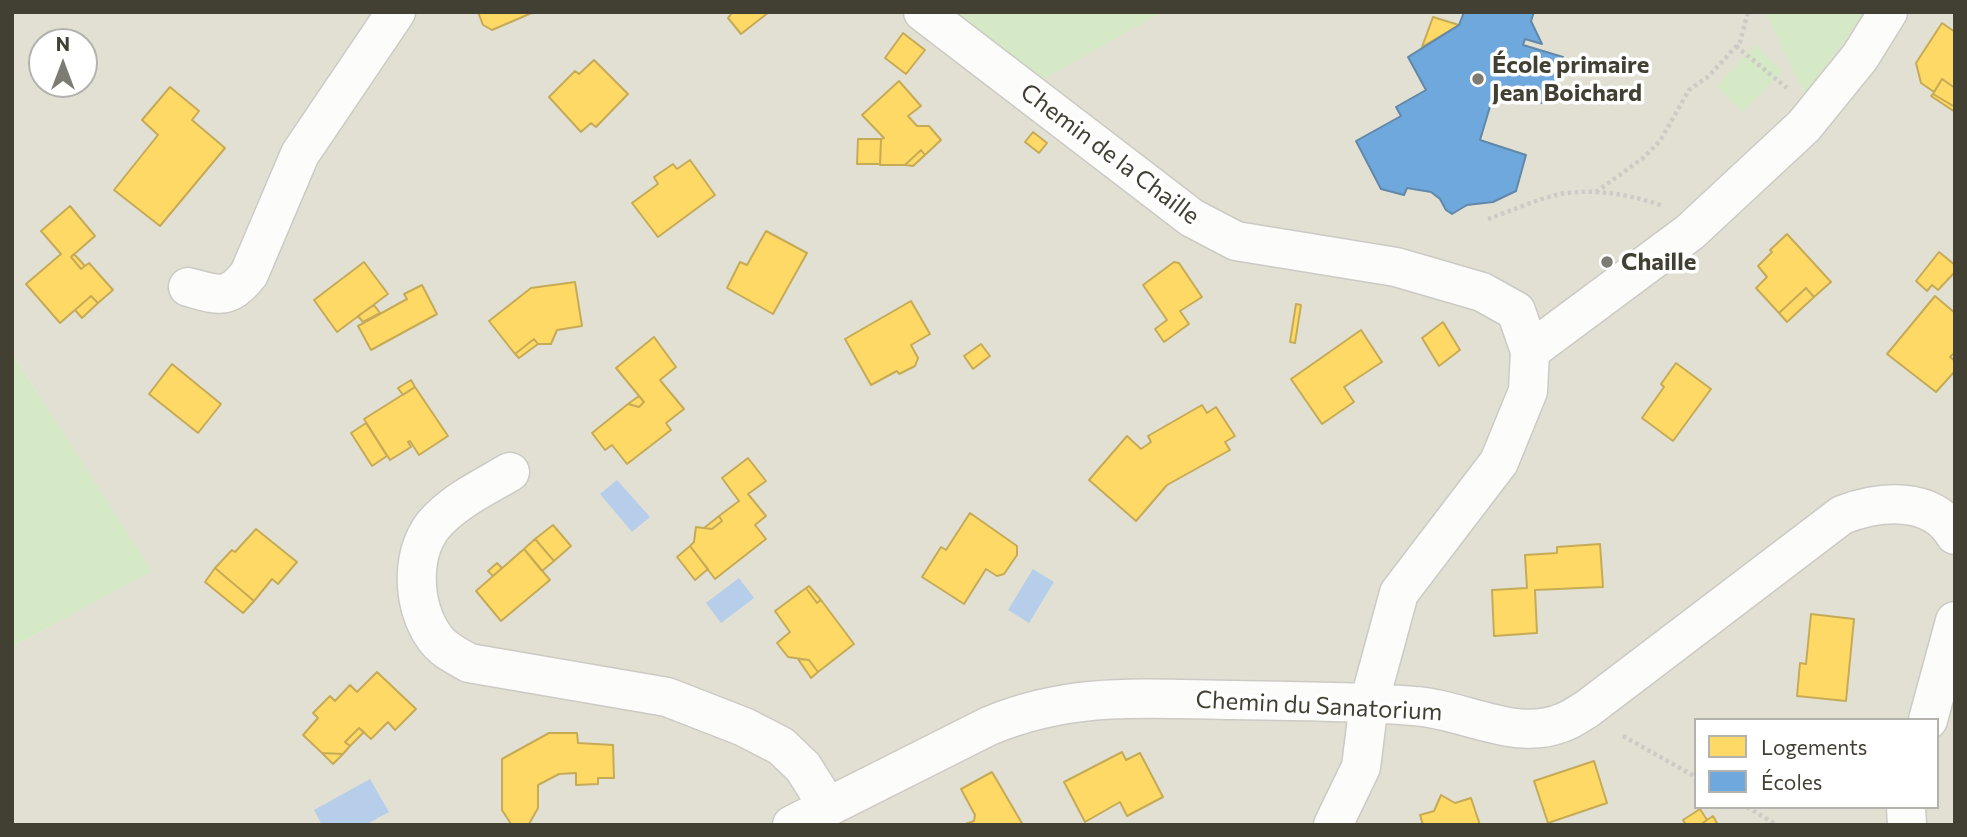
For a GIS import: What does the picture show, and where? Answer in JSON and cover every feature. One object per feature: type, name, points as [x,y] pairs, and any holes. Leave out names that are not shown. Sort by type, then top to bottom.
[{"type":"street","points":[[188,287],[217,295],[236,290],[249,274],[300,154],[396,12]]},
{"type":"street","name":"Chemin de la Chaille","points":[[923,12],[1192,218],[1236,241],[1396,267],[1482,292],[1516,311],[1530,351]]},
{"type":"street","points":[[1333,825],[1362,767],[1369,703],[1399,593],[1499,462],[1528,391],[1530,351],[1690,232],[1804,125],[1860,57],[1888,12]]},
{"type":"street","points":[[510,472],[459,503],[438,520],[424,539],[418,565],[417,588],[421,610],[436,640],[469,663],[667,697],[744,727],[781,746],[803,767],[828,807]]},
{"type":"street","name":"Chemin du Sanatorium","points":[[792,825],[989,726],[1020,713],[1051,705],[1119,698],[1369,703],[1418,706],[1456,712],[1510,729],[1537,729],[1564,722],[1587,709],[1842,515],[1867,506],[1897,503],[1930,511],[1949,525],[1955,535]]},
{"type":"street","points":[[1929,718],[1955,621]]},
{"type":"path","points":[[1596,192],[1643,158],[1660,142],[1689,90],[1709,76],[1740,42],[1748,12]]},
{"type":"path","points":[[1736,46],[1796,96]]},
{"type":"path","points":[[1488,219],[1564,193],[1596,192],[1635,196],[1671,208],[1690,232]]},
{"type":"path","points":[[1623,736],[1694,776]]},
{"type":"path","points":[[1750,809],[1777,825]]},
{"type":"shaded area","points":[[12,12],[1955,12],[1955,825],[12,825],[12,647],[151,571],[12,353]]},
{"type":"green space","points":[[954,12],[1162,12],[1042,80]]},
{"type":"green space","points":[[1765,12],[1865,12],[1805,95]]},
{"type":"green space","points":[[1755,45],[1783,71],[1743,112],[1716,86]]},
{"type":"green space","points":[[12,353],[152,571],[12,647]]},
{"type":"water","points":[[617,480],[650,517],[632,532],[600,494]]},
{"type":"water","points":[[1033,569],[1054,582],[1029,623],[1008,610]]},
{"type":"water","points":[[739,578],[754,598],[721,623],[706,603]]},
{"type":"water","points":[[370,779],[389,812],[365,825],[322,825],[314,810]]},
{"type":"building: Logements","points":[[478,12],[534,12],[492,30],[483,25]]},
{"type":"building: Logements","points":[[728,12],[769,12],[741,34],[728,18],[731,14]]},
{"type":"building: Logements","points":[[1433,17],[1459,25],[1422,47]]},
{"type":"building: Logements","points":[[1942,23],[1955,32],[1955,88],[1942,79],[1934,92],[1921,83],[1916,63]]},
{"type":"building: Logements","points":[[903,33],[925,50],[906,74],[885,58]]},
{"type":"building: Logements","points":[[594,60],[628,94],[596,127],[591,123],[581,132],[549,97],[575,71],[579,74]]},
{"type":"building: Logements","points":[[1942,79],[1955,88],[1955,107],[1933,94]]},
{"type":"building: Logements","points":[[899,81],[921,106],[908,116],[917,126],[929,126],[941,140],[925,155],[921,150],[905,165],[880,165],[881,139],[884,138],[862,115]]},
{"type":"building: Logements","points":[[170,87],[199,111],[192,120],[225,148],[160,226],[114,190],[158,135],[142,120]]},
{"type":"building: Logements","points":[[1933,94],[1955,107],[1955,112],[1931,96]]},
{"type":"building: Logements","points":[[1033,132],[1047,143],[1039,153],[1025,142]]},
{"type":"building: Logements","points":[[858,139],[881,139],[880,164],[857,164]]},
{"type":"building: Logements","points":[[921,150],[925,155],[913,166],[905,165]]},
{"type":"building: Logements","points":[[690,160],[715,195],[658,237],[632,203],[658,184],[654,177],[673,164],[677,169]]},
{"type":"building: Logements","points":[[70,206],[95,236],[71,257],[81,269],[89,263],[113,290],[98,303],[91,296],[60,323],[26,284],[61,254],[41,231]]},
{"type":"building: Logements","points":[[766,231],[807,253],[773,314],[727,288],[740,262],[747,265]]},
{"type":"building: Logements","points":[[1787,234],[1831,282],[1814,297],[1806,288],[1779,313],[1756,288],[1767,277],[1758,266]]},
{"type":"building: Logements","points":[[1939,252],[1955,265],[1955,272],[1938,290],[1932,285],[1927,291],[1916,281]]},
{"type":"building: Logements","points":[[74,254],[85,266],[81,269],[71,257]]},
{"type":"building: Logements","points":[[364,262],[388,294],[337,332],[314,300]]},
{"type":"building: Logements","points":[[1174,262],[1179,263],[1202,297],[1180,311],[1189,324],[1164,342],[1155,329],[1167,320],[1143,285]]},
{"type":"building: Logements","points":[[575,282],[582,326],[557,330],[551,344],[538,344],[534,339],[515,354],[489,321],[531,288]]},
{"type":"building: Logements","points":[[422,285],[437,314],[371,350],[358,326],[407,299],[404,294]]},
{"type":"building: Logements","points":[[1806,288],[1814,297],[1787,322],[1779,313]]},
{"type":"building: Logements","points":[[91,296],[98,303],[82,318],[75,310]]},
{"type":"building: Logements","points":[[1935,296],[1955,313],[1955,352],[1950,357],[1955,361],[1955,371],[1936,392],[1887,354]]},
{"type":"building: Logements","points":[[911,301],[930,334],[911,345],[918,358],[915,366],[899,374],[897,371],[871,385],[845,339]]},
{"type":"building: Logements","points":[[1296,304],[1301,305],[1295,343],[1290,342]]},
{"type":"building: Logements","points":[[374,305],[380,313],[363,322],[358,316]]},
{"type":"building: Logements","points":[[1443,322],[1460,350],[1439,366],[1422,338]]},
{"type":"building: Logements","points":[[1361,330],[1382,362],[1344,387],[1354,402],[1322,424],[1291,379]]},
{"type":"building: Logements","points":[[654,337],[676,367],[660,380],[684,409],[666,423],[671,430],[627,464],[612,445],[605,450],[592,433],[628,404],[639,407],[644,402],[616,368]]},
{"type":"building: Logements","points":[[534,339],[538,344],[519,358],[515,354]]},
{"type":"building: Logements","points":[[981,344],[990,356],[973,369],[964,356]]},
{"type":"building: Logements","points":[[1676,363],[1711,389],[1673,441],[1642,418],[1664,387],[1661,384]]},
{"type":"building: Logements","points":[[172,364],[221,404],[198,433],[149,394]]},
{"type":"building: Logements","points":[[411,380],[415,387],[403,395],[398,388]]},
{"type":"building: Logements","points":[[415,387],[448,436],[419,455],[410,441],[408,442],[411,447],[390,460],[364,419]]},
{"type":"building: Logements","points":[[639,396],[644,402],[639,407],[628,404]]},
{"type":"building: Logements","points":[[1202,405],[1207,413],[1216,407],[1235,436],[1225,442],[1230,450],[1167,485],[1136,521],[1089,480],[1127,436],[1141,449],[1151,442],[1148,436]]},
{"type":"building: Logements","points":[[366,423],[387,456],[372,466],[351,433]]},
{"type":"building: Logements","points":[[748,458],[766,481],[748,494],[766,516],[755,525],[766,539],[715,579],[690,546],[694,542],[696,527],[712,529],[722,521],[719,516],[739,501],[722,478]]},
{"type":"building: Logements","points":[[970,513],[1017,546],[1017,555],[1004,574],[997,576],[986,569],[964,604],[922,577],[941,547],[946,550]]},
{"type":"building: Logements","points":[[719,516],[722,521],[712,529],[704,528]]},
{"type":"building: Logements","points":[[553,525],[571,546],[554,561],[535,539]]},
{"type":"building: Logements","points":[[256,529],[297,562],[278,584],[272,579],[254,601],[215,568],[232,550],[235,552]]},
{"type":"building: Logements","points":[[535,539],[554,561],[542,571],[524,549]]},
{"type":"building: Logements","points":[[1600,544],[1603,587],[1535,590],[1537,633],[1494,636],[1492,590],[1527,588],[1525,555],[1557,553],[1557,547]]},
{"type":"building: Logements","points":[[690,546],[708,569],[695,580],[677,557]]},
{"type":"building: Logements","points":[[524,549],[550,580],[501,621],[476,591]]},
{"type":"building: Logements","points":[[497,563],[502,568],[493,576],[488,571]]},
{"type":"building: Logements","points":[[215,568],[254,601],[243,613],[205,582]]},
{"type":"building: Logements","points":[[809,586],[821,600],[817,603],[806,588]]},
{"type":"building: Logements","points":[[806,588],[817,603],[821,600],[854,644],[818,672],[809,660],[788,657],[777,643],[790,632],[775,611]]},
{"type":"building: Logements","points":[[1811,614],[1854,619],[1846,701],[1797,696],[1800,663],[1806,664]]},
{"type":"building: Logements","points":[[798,659],[809,660],[818,672],[811,678]]},
{"type":"building: Logements","points":[[377,672],[416,709],[395,730],[388,722],[371,739],[359,728],[345,742],[350,746],[343,754],[322,753],[303,735],[318,718],[313,713],[330,696],[335,701],[350,685],[357,692]]},
{"type":"building: Logements","points":[[359,728],[364,732],[350,746],[345,742]]},
{"type":"building: Logements","points":[[549,733],[577,733],[578,743],[613,745],[614,778],[598,778],[598,784],[576,785],[576,773],[559,774],[538,785],[538,808],[529,824],[511,824],[502,810],[502,759]]},
{"type":"building: Logements","points":[[1122,752],[1126,760],[1140,753],[1163,797],[1127,816],[1120,802],[1085,822],[1064,782]]},
{"type":"building: Logements","points":[[322,753],[343,754],[333,764]]},
{"type":"building: Logements","points":[[1594,761],[1607,803],[1548,823],[1534,781]]},
{"type":"building: Logements","points":[[992,772],[1023,825],[962,825],[974,821],[975,815],[961,789]]},
{"type":"building: Logements","points":[[1441,795],[1455,803],[1471,798],[1480,825],[1423,825],[1420,815],[1434,811]]},
{"type":"building: Logements","points":[[1700,809],[1707,820],[1700,825],[1686,825],[1683,820]]},
{"type":"building: Logements","points":[[1713,816],[1718,825],[1700,825],[1707,820]]},
{"type":"building: Écoles","points":[[1464,12],[1534,12],[1531,21],[1542,44],[1525,39],[1523,45],[1563,57],[1555,84],[1549,83],[1542,103],[1495,90],[1480,140],[1526,155],[1516,191],[1493,202],[1467,205],[1452,214],[1431,192],[1407,188],[1404,195],[1381,189],[1356,141],[1401,116],[1396,107],[1426,90],[1408,57],[1459,25]]},
{"type":"place","name":"École primaire Jean Boichard","points":[[1478,79]]},
{"type":"place","name":"Chaille","points":[[1607,262]]}]
